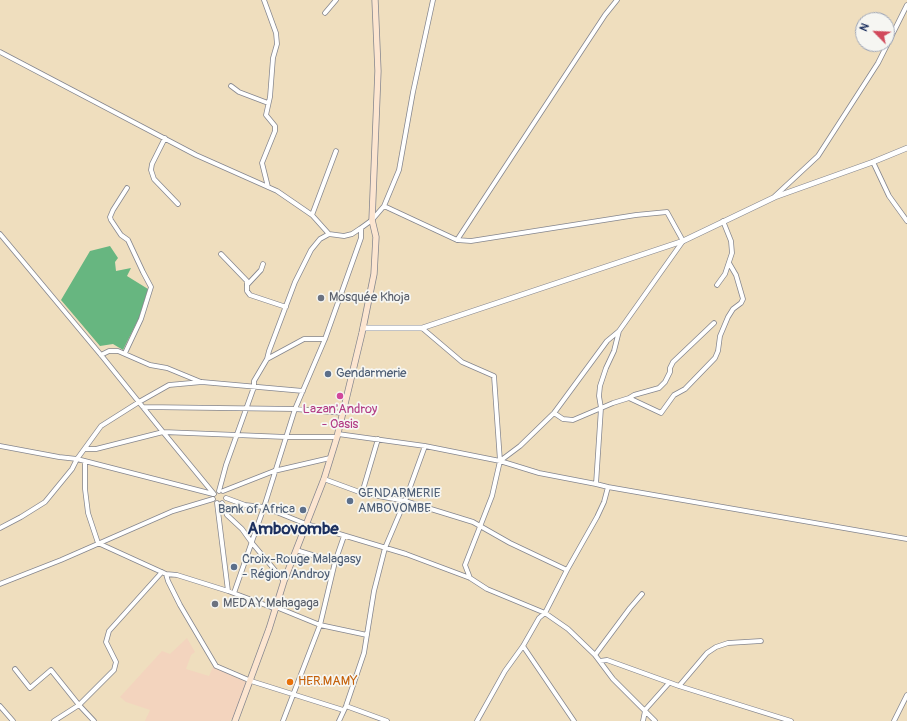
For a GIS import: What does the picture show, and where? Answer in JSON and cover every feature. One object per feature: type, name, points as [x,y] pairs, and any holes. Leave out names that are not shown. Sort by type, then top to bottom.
[{"type":"main road","points":[[235,721],[251,681],[284,581],[324,479],[338,436],[374,274],[376,237],[372,220],[378,71],[375,0]]},
{"type":"street","points":[[264,0],[276,33],[277,44],[273,58],[270,97],[266,115],[275,126],[275,132],[262,164],[268,187]]},
{"type":"street","points":[[325,13],[336,0]]},
{"type":"street","points":[[433,0],[413,92],[399,170],[384,206],[372,220],[352,234],[344,236],[329,234],[320,239],[311,250],[295,282],[267,359],[254,381],[254,387],[226,465],[221,491],[226,498],[245,504],[264,507],[306,524],[406,554],[470,578],[487,589],[545,613],[568,629],[595,655],[604,668],[655,721]]},
{"type":"street","points":[[457,240],[605,15],[617,0]]},
{"type":"street","points":[[774,197],[818,156],[878,63],[907,5]]},
{"type":"street","points":[[0,52],[196,155],[277,191],[312,215],[329,234]]},
{"type":"street","points":[[231,86],[239,92],[268,103]]},
{"type":"street","points":[[165,138],[152,164],[151,170],[154,179],[178,204]]},
{"type":"street","points":[[363,328],[422,328],[683,241],[774,197],[873,162],[907,148]]},
{"type":"street","points":[[312,215],[336,151]]},
{"type":"street","points":[[873,162],[889,196],[907,221]]},
{"type":"street","points":[[125,354],[141,320],[151,287],[128,240],[121,235],[111,220],[113,210],[127,188]]},
{"type":"street","points":[[384,206],[457,240],[471,241],[486,240],[629,216],[667,212],[683,241]]},
{"type":"street","points":[[717,285],[725,274],[732,253],[731,241],[722,221]]},
{"type":"street","points":[[234,593],[264,507],[274,471],[295,409],[325,339],[361,238],[361,228]]},
{"type":"street","points":[[0,234],[102,354],[214,496],[217,503],[228,591]]},
{"type":"street","points":[[500,461],[520,446],[554,413],[607,341],[619,331],[683,241]]},
{"type":"street","points":[[221,254],[247,281],[247,291],[250,295],[286,307]]},
{"type":"street","points":[[628,398],[661,413],[674,395],[685,389],[715,358],[718,351],[720,336],[728,317],[733,309],[741,303],[743,299],[736,275],[729,263]]},
{"type":"street","points":[[247,285],[261,270],[263,264]]},
{"type":"street","points":[[554,413],[563,419],[573,420],[634,395],[659,388],[665,382],[673,362],[714,323]]},
{"type":"street","points":[[422,328],[462,362],[494,376],[500,461],[492,496],[465,565],[470,578]]},
{"type":"street","points":[[596,484],[601,408],[599,396],[600,386],[614,351],[619,331]]},
{"type":"street","points":[[267,359],[304,339],[325,339]]},
{"type":"street","points":[[102,354],[109,351],[118,351],[150,365],[167,368],[202,382]]},
{"type":"street","points":[[0,528],[21,518],[45,502],[72,469],[77,459],[101,426],[169,385],[202,382],[303,391]]},
{"type":"street","points":[[143,407],[295,409],[344,413]]},
{"type":"street","points":[[85,449],[96,449],[163,432],[286,437],[338,436],[378,439],[425,446],[500,461],[539,473],[608,487],[907,539]]},
{"type":"street","points":[[362,494],[378,439]]},
{"type":"street","points":[[0,446],[77,459],[214,496]]},
{"type":"street","points":[[339,721],[346,706],[362,660],[374,591],[385,548],[405,502],[425,446]]},
{"type":"street","points":[[0,584],[61,560],[173,511],[214,496],[221,491],[274,471],[330,458]]},
{"type":"street","points":[[85,462],[85,489],[88,513],[98,543],[164,573],[174,574],[228,591],[320,625],[367,635]]},
{"type":"street","points":[[324,479],[362,494],[405,502],[473,522],[510,543],[567,570]]},
{"type":"street","points":[[477,721],[505,670],[523,646],[539,618],[545,613],[597,517],[604,502],[608,487]]},
{"type":"street","points":[[222,503],[226,498]]},
{"type":"street","points":[[217,503],[222,503]]},
{"type":"street","points":[[222,503],[227,515],[242,529],[284,581]]},
{"type":"street","points":[[283,721],[320,625],[335,562],[344,536]]},
{"type":"street","points":[[296,550],[335,562]]},
{"type":"street","points":[[164,573],[180,605],[216,666],[251,681],[343,710]]},
{"type":"street","points":[[54,721],[79,705],[114,670],[116,662],[106,642],[109,631],[164,573]]},
{"type":"street","points":[[595,655],[642,594]]},
{"type":"street","points":[[679,686],[716,646],[728,643],[761,641]]},
{"type":"street","points":[[523,646],[574,721]]},
{"type":"street","points":[[600,661],[607,660],[668,683],[791,721]]},
{"type":"street","points":[[15,669],[30,688],[51,670],[94,721]]},
{"type":"street","points":[[643,721],[645,711],[668,683]]},
{"type":"street","points":[[894,721],[907,695]]},
{"type":"street","points":[[0,706],[13,721]]},
{"type":"street","points":[[346,706],[387,721]]},
{"type":"shaded area","points":[[187,638],[195,652],[191,655],[186,669],[209,676],[213,667],[249,683],[233,719],[230,721],[145,721],[150,710],[126,702],[120,697],[162,651],[170,654]]},
{"type":"green space","points":[[110,246],[118,258],[115,262],[116,271],[131,268],[127,276],[148,289],[139,318],[123,350],[113,344],[100,346],[61,300],[90,251]]},
{"type":"place","name":"Mosquée Khoja","points":[[321,298]]},
{"type":"place","name":"Gendarmerie","points":[[328,374]]},
{"type":"place","name":"Lazan'Androy - Oasis","points":[[340,396]]},
{"type":"place","name":"GENDARMERIE AMBOVOMBE","points":[[350,501]]},
{"type":"place","name":"Bank of Africa","points":[[303,510]]},
{"type":"place","name":"Croix-Rouge Malagasy - Région Androy","points":[[234,567]]},
{"type":"place","name":"MEDAY Mahagaga","points":[[215,604]]},
{"type":"place","name":"HER.MAMY","points":[[290,682]]},
{"type":"district","name":"Ambovombe","points":[[293,530]]}]
